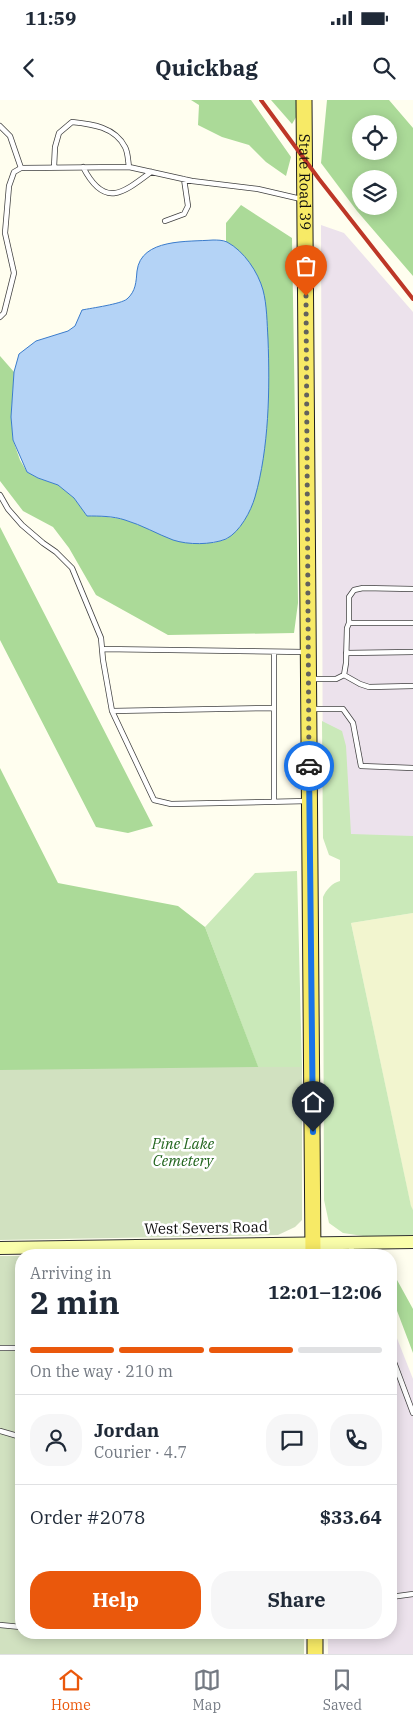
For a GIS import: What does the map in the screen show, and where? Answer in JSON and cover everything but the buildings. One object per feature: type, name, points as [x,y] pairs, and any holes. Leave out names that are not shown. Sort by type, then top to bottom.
[{"type":"main road","name":"State Road 39","points":[[304,100],[313,1249]]},
{"type":"main road","points":[[315,1639],[315,1654]]},
{"type":"street","name":"West Severs Road","points":[[0,1248],[352,1249],[413,1242]]},
{"type":"lane","points":[[54,167],[55,147],[59,133],[72,122],[95,124],[115,134],[125,147],[129,167]]},
{"type":"lane","points":[[0,126],[10,136],[21,168]]},
{"type":"lane","points":[[83,167],[91,182],[106,193],[119,193],[130,189],[152,172]]},
{"type":"lane","points":[[0,317],[4,313],[14,273],[5,232],[9,186],[14,172],[21,168],[129,167],[184,179],[258,189],[305,200]]},
{"type":"lane","points":[[165,221],[184,214],[188,206],[184,179]]},
{"type":"lane","points":[[0,494],[8,509],[22,525],[56,552],[72,568],[101,638],[107,688],[112,710],[154,800],[171,804],[309,801]]},
{"type":"lane","points":[[344,675],[349,597],[354,590],[363,588],[413,588]]},
{"type":"lane","points":[[348,623],[413,623]]},
{"type":"lane","points":[[102,649],[308,652]]},
{"type":"lane","points":[[274,652],[274,801]]},
{"type":"lane","points":[[346,653],[413,652]]},
{"type":"lane","points":[[308,679],[336,679],[344,675]]},
{"type":"lane","points":[[344,675],[369,687],[413,686]]},
{"type":"lane","points":[[112,710],[274,708]]},
{"type":"lane","points":[[308,709],[343,709],[353,724],[361,766],[413,768]]},
{"type":"lane","points":[[0,1348],[15,1348]]},
{"type":"lane","points":[[397,1370],[413,1413]]},
{"type":"lane","points":[[0,1431],[15,1435]]},
{"type":"lane","points":[[397,1596],[413,1594]]},
{"type":"lane","points":[[0,1625],[15,1626]]},
{"type":"shaded area","points":[[321,225],[344,233],[413,312],[413,840],[323,838]]},
{"type":"shaded area","points":[[397,1338],[413,1379],[413,1654],[328,1654],[328,1639],[397,1639]]},
{"type":"green space","points":[[191,100],[251,100],[291,157],[286,176],[266,162],[249,145],[222,137],[198,125],[199,105]]},
{"type":"green space","points":[[271,100],[297,100],[298,114],[292,124]]},
{"type":"green space","points":[[327,100],[389,100],[413,128],[413,276],[360,215],[397,215],[397,170],[352,170],[352,204],[321,163]]},
{"type":"green space","points":[[241,205],[292,238],[298,603],[294,633],[168,635],[96,595],[69,548],[53,527],[23,511],[0,481],[0,356],[14,372],[11,417],[13,440],[20,460],[27,472],[58,485],[74,498],[87,516],[123,519],[148,528],[213,543],[227,539],[240,527],[262,289],[248,262],[226,242],[226,223]]},
{"type":"green space","points":[[0,527],[153,826],[128,833],[96,827],[0,640]]},
{"type":"green space","points":[[322,721],[342,731],[346,746],[351,834],[413,836],[413,913],[351,923],[413,1210],[413,1236],[363,1236],[343,1233],[329,1223],[324,1200],[323,897],[334,883],[340,881],[340,860],[329,855],[323,838]]},
{"type":"green space","points":[[0,768],[58,883],[178,906],[205,927],[288,1145],[0,1102]]},
{"type":"green space","points":[[297,871],[302,1067],[258,1067],[205,927],[255,873]]},
{"type":"green space","points":[[413,913],[413,1210],[351,923]]},
{"type":"green space","name":"Pine Lake Cemetery","points":[[302,1067],[302,1220],[295,1227],[278,1235],[0,1240],[0,1070]]},
{"type":"green space","points":[[0,1256],[15,1256],[15,1639],[304,1639],[304,1654],[0,1654]]},
{"type":"green space","points":[[397,1280],[413,1309],[413,1353],[397,1311]]},
{"type":"water","points":[[225,241],[245,256],[258,276],[263,290],[266,308],[269,378],[266,439],[260,478],[253,503],[248,515],[236,531],[226,539],[214,542],[179,542],[137,524],[120,519],[87,516],[74,498],[58,485],[27,472],[13,440],[11,417],[14,372],[19,354],[36,341],[68,331],[75,326],[82,310],[113,304],[127,299],[134,290],[140,260],[156,247],[179,242]]},
{"type":"railway","points":[[261,100],[319,179],[413,299]]},
{"type":"way so far","points":[[306,296],[309,766]]},
{"type":"route","points":[[309,766],[313,1132]]}]
